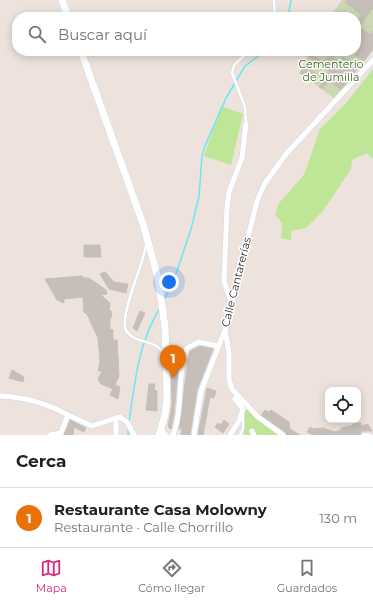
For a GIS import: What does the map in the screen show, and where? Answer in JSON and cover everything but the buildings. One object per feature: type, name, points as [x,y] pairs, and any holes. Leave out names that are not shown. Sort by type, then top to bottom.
[{"type":"main road","points":[[62,0],[66,12]]},
{"type":"main road","points":[[83,56],[146,235],[158,278],[166,341],[167,404],[162,433]]},
{"type":"street","name":"Calle Cantarerías","points":[[194,435],[201,392],[225,330],[255,205],[266,183],[299,139],[335,103],[373,60]]},
{"type":"street","points":[[232,302],[224,281],[227,208],[229,192],[242,158],[246,124]]},
{"type":"street","points":[[225,330],[229,352],[229,379],[232,389],[258,417],[284,435]]},
{"type":"street","points":[[173,435],[179,410],[182,371],[187,348],[199,342],[218,346]]},
{"type":"street","points":[[0,396],[35,400],[48,404],[92,426],[116,418],[123,418],[130,425],[134,435]]},
{"type":"street","points":[[230,435],[238,423],[243,409],[235,399],[238,397]]},
{"type":"street","points":[[50,435],[61,433],[68,415]]},
{"type":"street","points":[[116,418],[116,435]]},
{"type":"lane","points":[[274,0],[275,12]]},
{"type":"lane","points":[[243,56],[234,64],[232,73],[246,113],[246,124]]},
{"type":"lane","points":[[146,235],[144,258],[124,319],[127,332],[137,338],[151,343],[162,351],[166,360]]},
{"type":"lane","points":[[240,435],[243,429],[243,409]]},
{"type":"lane","points":[[363,434],[368,433],[370,435]]},
{"type":"green space","name":"Cementerio de Jumilla","points":[[342,0],[373,0],[373,49],[335,99],[300,73],[308,56],[361,56],[361,12],[334,12]]},
{"type":"green space","points":[[373,69],[373,159],[367,153],[352,160],[351,169],[323,211],[306,228],[291,231],[291,240],[281,238],[282,223],[275,214],[279,203],[304,175],[320,129],[347,102]]},
{"type":"green space","points":[[221,106],[243,114],[231,165],[204,156]]},
{"type":"green space","points":[[246,409],[281,435],[244,435],[244,414]]},
{"type":"waterway","points":[[289,12],[291,0]]},
{"type":"waterway","points":[[164,301],[177,271],[191,229],[199,196],[202,156],[205,146],[226,98],[245,66],[258,56]]},
{"type":"waterway","points":[[129,422],[138,363],[147,335],[160,308]]},
{"type":"waterway","points":[[128,428],[128,435]]},
{"type":"place","name":"Restaurante Casa Molowny","points":[[173,378]]}]
